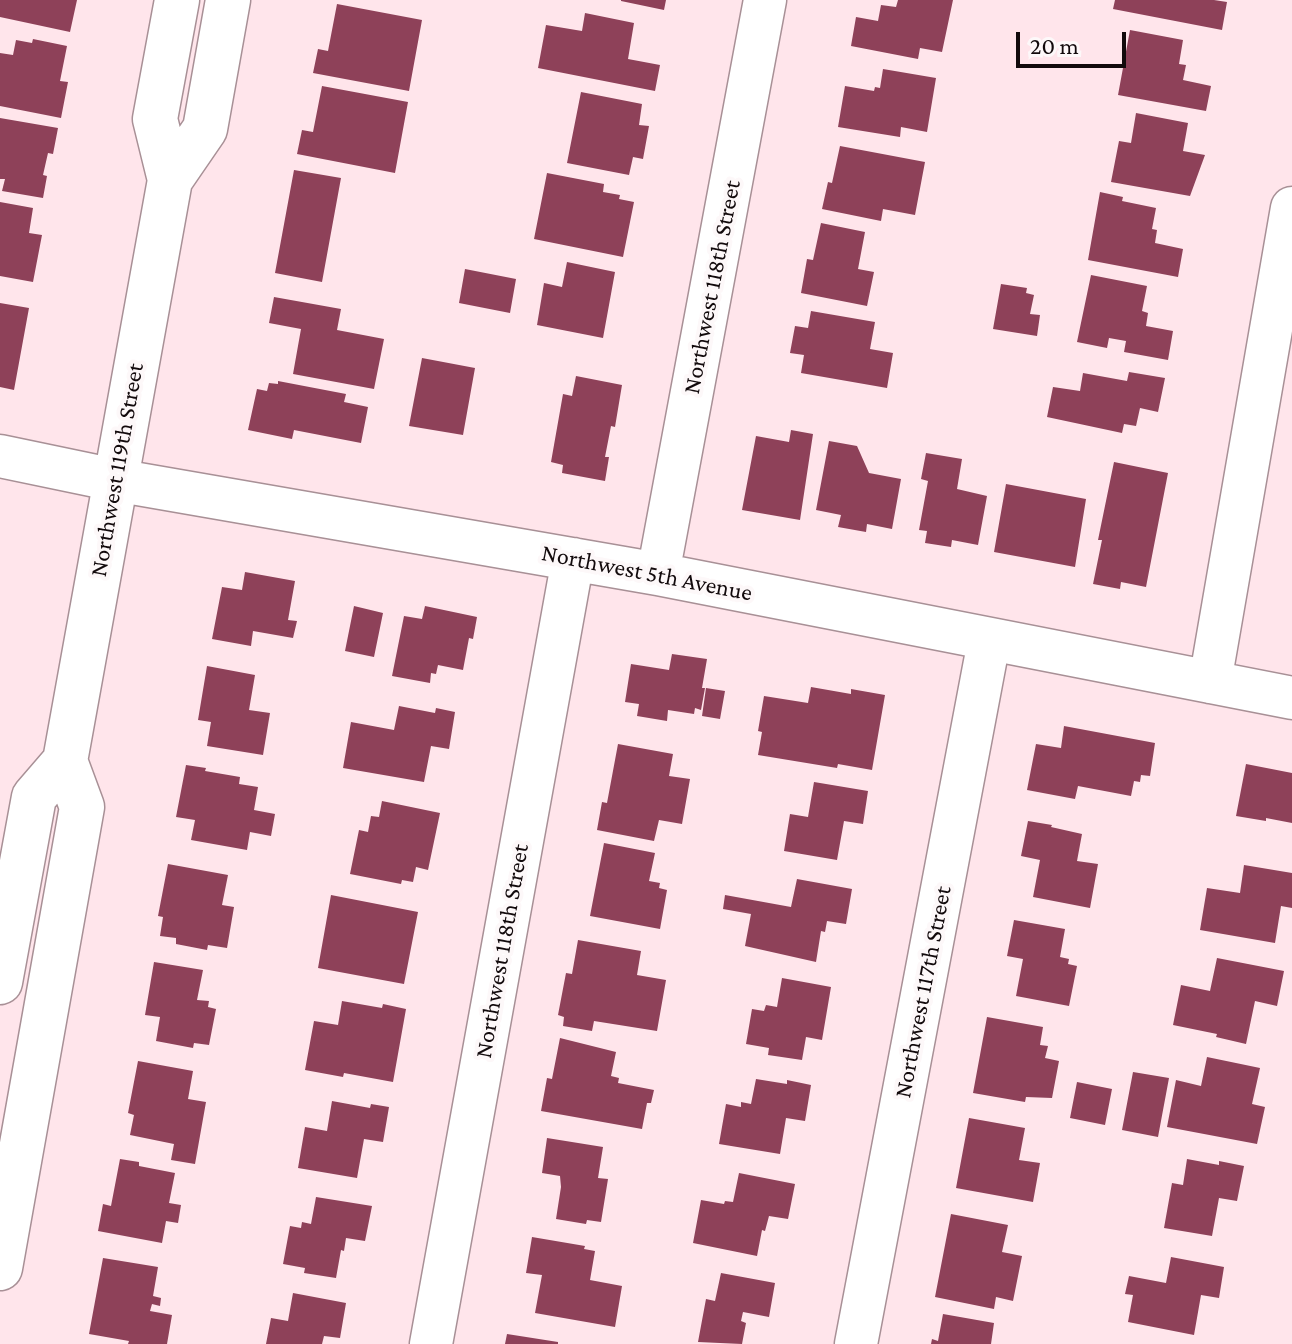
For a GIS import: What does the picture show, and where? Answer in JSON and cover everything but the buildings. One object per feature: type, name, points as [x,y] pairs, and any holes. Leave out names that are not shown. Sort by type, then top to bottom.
[{"type":"main road","name":"Northwest 119th Street","points":[[170,180],[155,119],[177,0]]},
{"type":"main road","name":"Northwest 119th Street","points":[[65,761],[170,180],[205,129],[228,0]]},
{"type":"main road","points":[[0,982],[34,797],[65,761],[82,807],[0,1268]]},
{"type":"street","name":"Northwest 118th Street","points":[[658,574],[765,0]]},
{"type":"street","points":[[1210,682],[1292,208]]},
{"type":"street","name":"Northwest 5th Avenue","points":[[0,456],[115,480],[658,574],[1292,698]]},
{"type":"street","name":"Northwest 118th Street","points":[[431,1344],[573,559]]},
{"type":"street","name":"Northwest 117th Street","points":[[856,1344],[989,641]]}]
